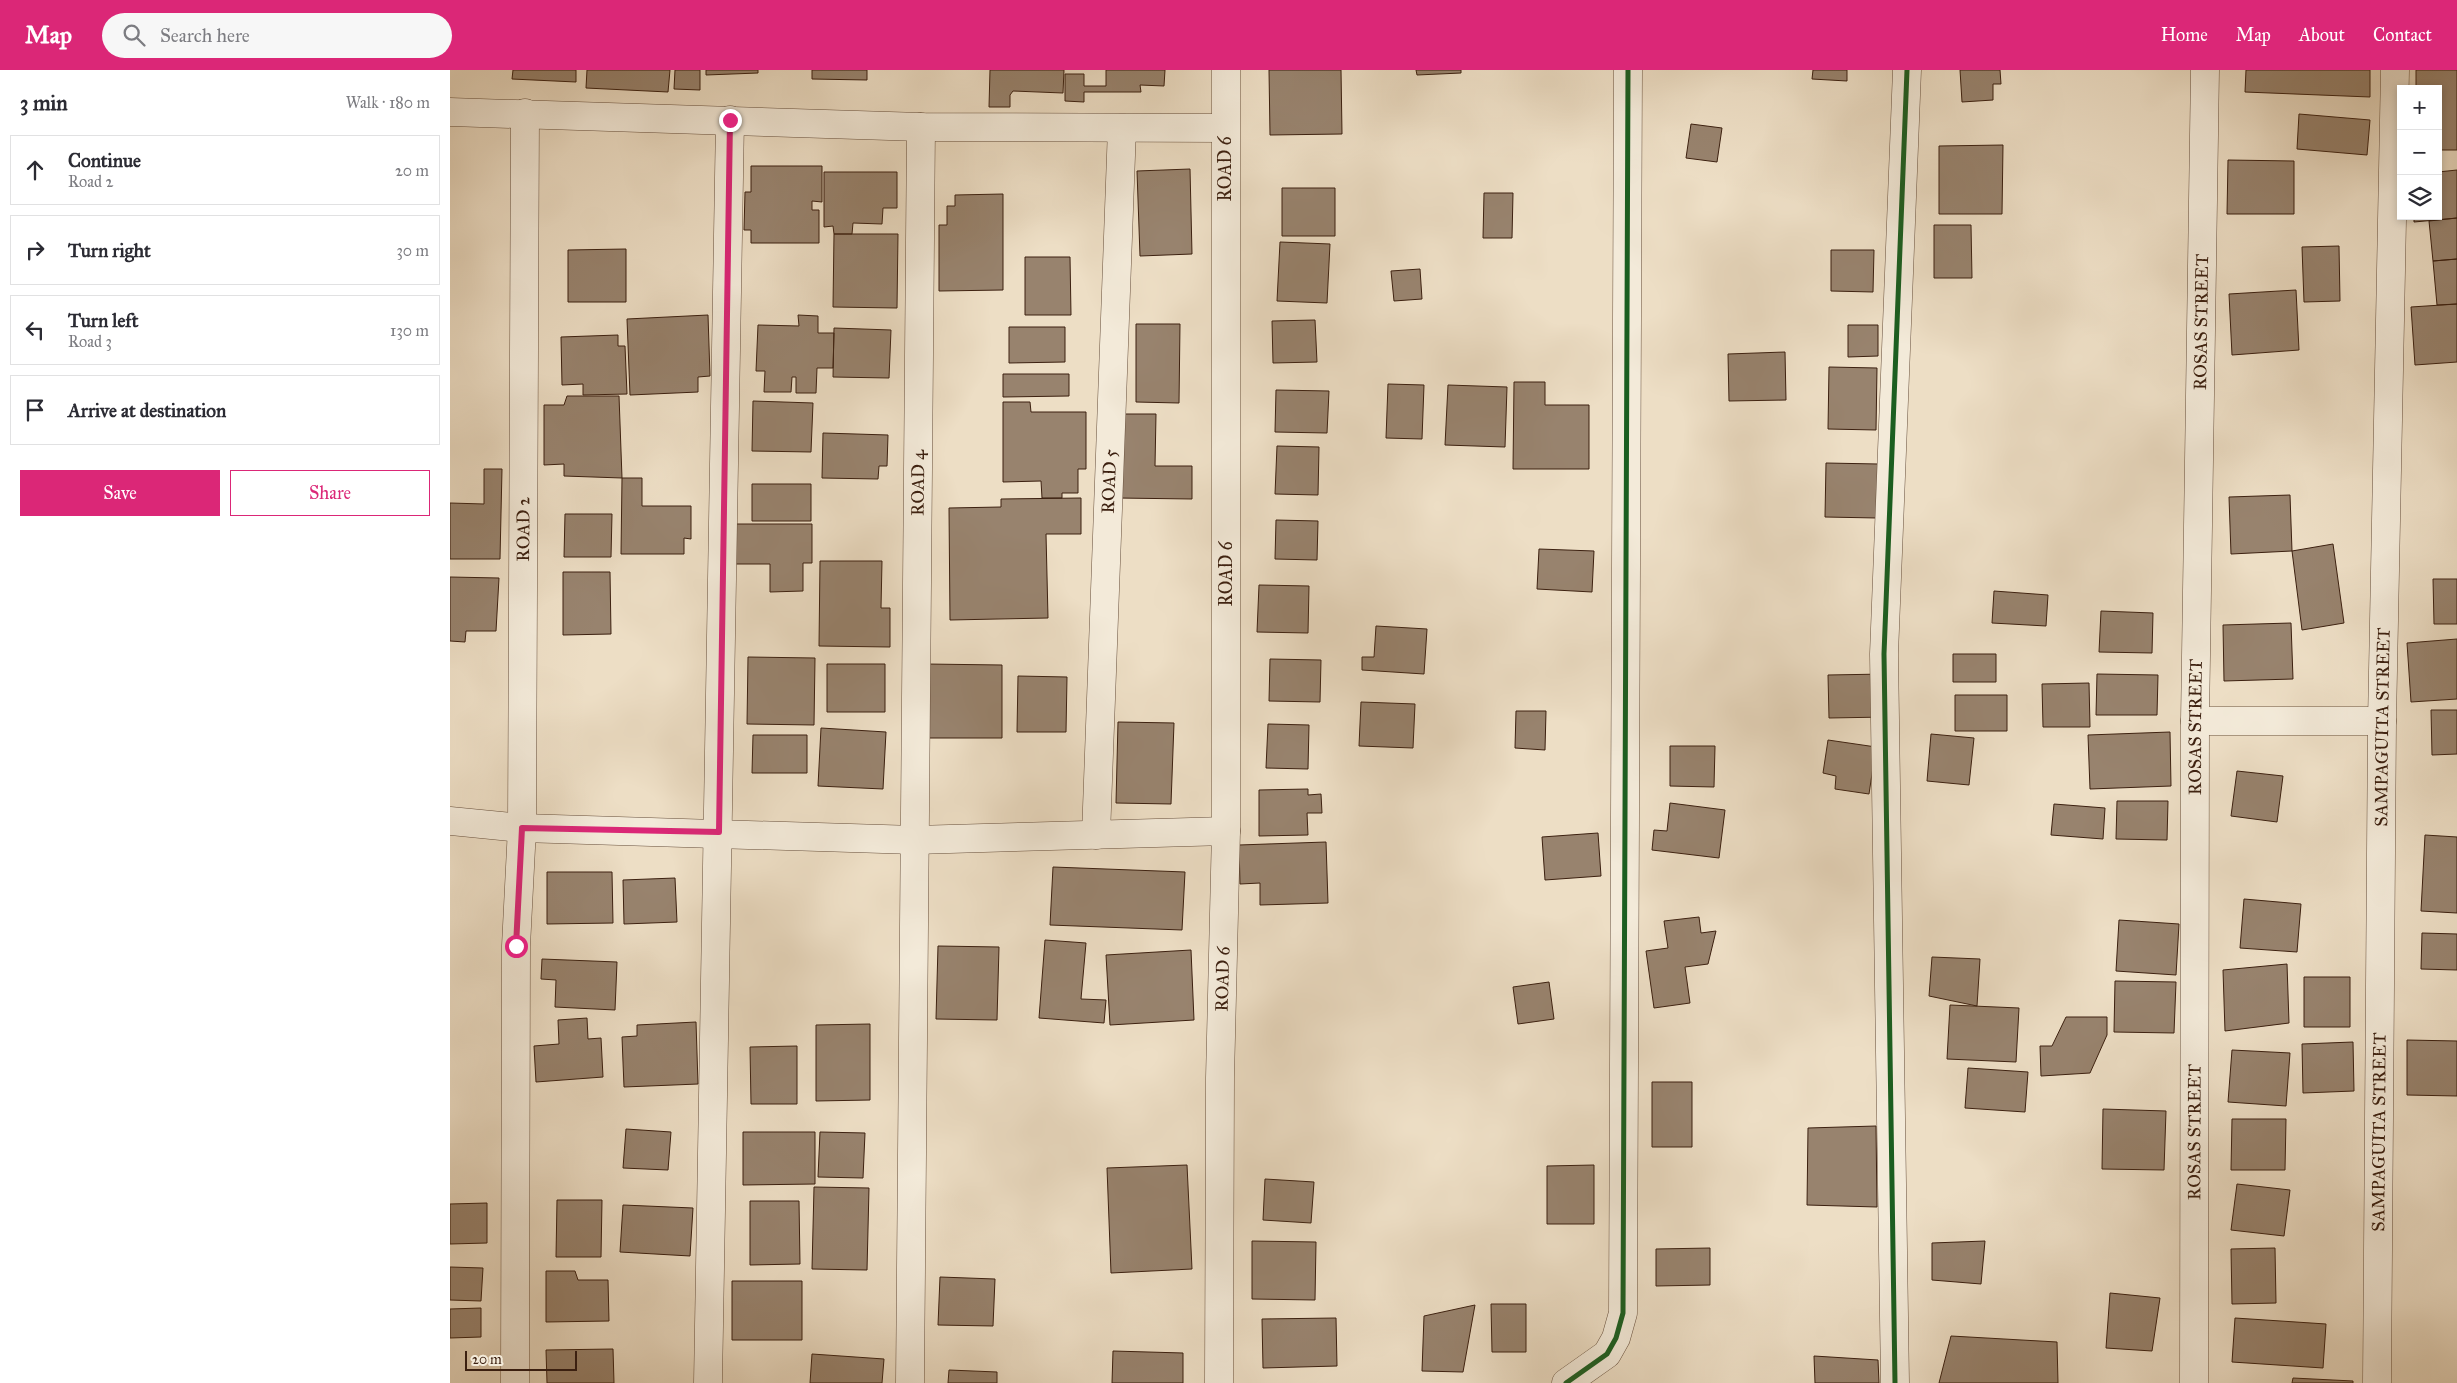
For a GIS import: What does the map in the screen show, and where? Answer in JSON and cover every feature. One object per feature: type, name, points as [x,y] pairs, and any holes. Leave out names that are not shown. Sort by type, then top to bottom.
[{"type":"street","name":"ROAD 6","points":[[1220,1383],[1220,1078],[1226,832],[1226,70]]},
{"type":"street","points":[[1566,1383],[1607,1354],[1616,1338],[1623,1313],[1628,70]]},
{"type":"street","points":[[1895,1383],[1884,654],[1907,70]]},
{"type":"street","name":"ROSAS STREET","points":[[2194,1383],[2195,721],[2206,70]]},
{"type":"street","name":"SAMPAGUITA STREET","points":[[2377,1383],[2382,721],[2395,70]]},
{"type":"street","points":[[450,112],[921,127],[1226,128]]},
{"type":"street","name":"ROAD 2","points":[[516,1383],[516,946],[522,828],[525,113]]},
{"type":"street","points":[[708,1383],[730,120]]},
{"type":"street","name":"ROAD 4","points":[[910,1383],[921,127]]},
{"type":"street","name":"ROAD 5","points":[[1096,835],[1122,128]]},
{"type":"street","points":[[2195,721],[2382,721]]},
{"type":"street","points":[[450,821],[522,828],[719,832],[915,840],[1226,832]]},
{"type":"building","points":[[513,70],[576,70],[576,82],[512,79]]},
{"type":"building","points":[[587,70],[670,70],[668,92],[586,88]]},
{"type":"building","points":[[675,70],[700,70],[700,90],[674,89]]},
{"type":"building","points":[[706,70],[758,70],[758,73],[706,75]]},
{"type":"building","points":[[812,70],[867,70],[867,80],[812,79]]},
{"type":"building","points":[[990,70],[1064,70],[1063,93],[1013,91],[1010,95],[1010,107],[989,107]]},
{"type":"building","points":[[1106,70],[1165,70],[1164,86],[1140,85],[1141,92],[1084,92],[1084,102],[1065,101],[1065,74],[1084,74],[1084,86],[1106,86]]},
{"type":"building","points":[[1269,70],[1341,70],[1342,134],[1270,135]]},
{"type":"building","points":[[1416,70],[1461,70],[1461,73],[1417,75]]},
{"type":"building","points":[[1813,70],[1847,70],[1847,81],[1812,79]]},
{"type":"building","points":[[1960,70],[2000,70],[2001,84],[1993,84],[1993,100],[1962,102]]},
{"type":"building","points":[[2246,70],[2370,70],[2370,97],[2245,92]]},
{"type":"building","points":[[2416,70],[2457,70],[2457,150],[2442,150],[2442,85],[2416,85]]},
{"type":"building","points":[[2299,114],[2370,120],[2367,155],[2297,149]]},
{"type":"building","points":[[1691,124],[1722,128],[1717,162],[1686,158]]},
{"type":"building","points":[[2003,145],[2002,214],[1939,214],[1939,146]]},
{"type":"building","points":[[2228,160],[2294,161],[2294,214],[2227,214]]},
{"type":"building","points":[[751,166],[822,166],[822,202],[812,201],[812,210],[819,210],[819,243],[751,243],[751,230],[744,230],[745,192],[751,192]]},
{"type":"building","points":[[1190,169],[1192,254],[1140,256],[1137,171]]},
{"type":"building","points":[[2457,170],[2457,218],[2442,219],[2442,172]]},
{"type":"building","points":[[824,172],[897,172],[897,208],[883,208],[882,224],[853,223],[852,234],[834,234],[833,226],[824,227]]},
{"type":"building","points":[[1282,188],[1335,188],[1335,236],[1282,236]]},
{"type":"building","points":[[1484,193],[1513,193],[1512,238],[1483,238]]},
{"type":"building","points":[[1003,194],[1003,290],[939,291],[939,225],[947,225],[947,206],[955,206],[955,195]]},
{"type":"building","points":[[2457,218],[2457,259],[2433,261],[2429,221]]},
{"type":"building","points":[[2414,220],[2436,220],[2414,222]]},
{"type":"building","points":[[1934,225],[1971,225],[1972,278],[1934,278]]},
{"type":"building","points":[[834,234],[898,234],[897,308],[833,307]]},
{"type":"building","points":[[1280,242],[1330,244],[1327,303],[1277,301]]},
{"type":"building","points":[[2339,246],[2340,301],[2304,302],[2302,247]]},
{"type":"building","points":[[626,249],[626,302],[568,302],[568,250]]},
{"type":"building","points":[[1831,250],[1874,250],[1873,292],[1831,291]]},
{"type":"building","points":[[1025,257],[1070,257],[1071,315],[1025,315]]},
{"type":"building","points":[[2457,259],[2457,304],[2437,305],[2433,261]]},
{"type":"building","points":[[1420,269],[1422,299],[1394,301],[1391,271]]},
{"type":"building","points":[[2296,290],[2299,350],[2232,355],[2229,294]]},
{"type":"building","points":[[2457,304],[2457,362],[2415,365],[2411,307]]},
{"type":"building","points":[[708,315],[710,376],[698,377],[698,392],[630,395],[627,319]]},
{"type":"building","points":[[798,315],[818,316],[818,333],[834,333],[833,368],[817,368],[816,393],[796,393],[796,377],[792,377],[791,392],[764,392],[765,371],[756,371],[758,325],[799,326]]},
{"type":"building","points":[[1315,320],[1317,362],[1273,363],[1272,321]]},
{"type":"building","points":[[1136,324],[1180,324],[1179,403],[1136,402]]},
{"type":"building","points":[[1848,325],[1878,325],[1878,356],[1848,357]]},
{"type":"building","points":[[1009,327],[1065,327],[1065,362],[1009,363]]},
{"type":"building","points":[[834,328],[891,330],[889,378],[833,377]]},
{"type":"building","points":[[618,335],[618,346],[625,346],[627,394],[583,395],[583,384],[562,385],[561,337]]},
{"type":"building","points":[[1785,352],[1786,400],[1729,401],[1728,354]]},
{"type":"building","points":[[1829,367],[1877,368],[1876,430],[1828,429]]},
{"type":"building","points":[[1003,374],[1069,374],[1069,396],[1003,397]]},
{"type":"building","points":[[1514,382],[1545,382],[1545,405],[1589,405],[1589,469],[1513,469]]},
{"type":"building","points":[[1388,384],[1424,385],[1422,439],[1386,438]]},
{"type":"building","points":[[1448,385],[1507,387],[1505,447],[1445,445]]},
{"type":"building","points":[[1276,390],[1329,391],[1327,433],[1275,432]]},
{"type":"building","points":[[567,396],[619,396],[622,478],[564,476],[564,464],[544,465],[544,405],[564,405]]},
{"type":"building","points":[[753,401],[813,403],[811,452],[752,451]]},
{"type":"building","points":[[1003,402],[1030,402],[1031,412],[1086,412],[1086,469],[1078,469],[1078,493],[1062,493],[1062,498],[1042,498],[1041,481],[1003,482]]},
{"type":"building","points":[[1118,414],[1156,414],[1155,466],[1192,466],[1192,499],[1118,498]]},
{"type":"building","points":[[823,433],[888,435],[887,466],[879,466],[878,479],[822,478]]},
{"type":"building","points":[[1277,446],[1319,447],[1318,495],[1275,494]]},
{"type":"building","points":[[1826,463],[1878,464],[1877,518],[1825,517]]},
{"type":"building","points":[[484,469],[502,469],[500,559],[450,559],[450,503],[484,504]]},
{"type":"building","points":[[622,478],[642,478],[642,506],[691,506],[691,539],[684,538],[684,554],[621,554]]},
{"type":"building","points":[[752,484],[811,484],[811,521],[752,521]]},
{"type":"building","points":[[2290,495],[2292,551],[2231,554],[2229,497]]},
{"type":"building","points":[[1081,498],[1081,534],[1046,534],[1048,618],[950,620],[949,508],[1001,507],[1001,499]]},
{"type":"building","points":[[565,514],[612,514],[611,557],[564,557]]},
{"type":"building","points":[[1276,520],[1318,521],[1317,560],[1275,559]]},
{"type":"building","points":[[735,524],[812,524],[812,563],[803,563],[803,591],[770,592],[770,564],[735,564]]},
{"type":"building","points":[[2333,544],[2344,623],[2302,630],[2292,551]]},
{"type":"building","points":[[1539,549],[1594,551],[1592,592],[1537,589]]},
{"type":"building","points":[[820,561],[882,561],[881,608],[890,608],[890,647],[819,646]]},
{"type":"building","points":[[563,572],[610,572],[611,634],[563,635]]},
{"type":"building","points":[[450,577],[499,578],[496,631],[466,631],[465,642],[450,641]]},
{"type":"building","points":[[2433,579],[2457,579],[2457,624],[2434,624]]},
{"type":"building","points":[[1259,585],[1309,586],[1308,633],[1257,632]]},
{"type":"building","points":[[1994,591],[2048,595],[2046,626],[1992,623]]},
{"type":"building","points":[[2101,611],[2153,613],[2152,653],[2099,652]]},
{"type":"building","points":[[2291,623],[2293,679],[2224,681],[2223,625]]},
{"type":"building","points":[[1376,626],[1427,629],[1424,674],[1362,670],[1362,657],[1374,657]]},
{"type":"building","points":[[2457,639],[2457,699],[2411,702],[2407,643]]},
{"type":"building","points":[[1953,654],[1996,654],[1996,682],[1953,682]]},
{"type":"building","points":[[748,657],[815,658],[814,725],[747,724]]},
{"type":"building","points":[[1270,659],[1321,660],[1320,702],[1269,701]]},
{"type":"building","points":[[827,664],[885,664],[885,712],[827,712]]},
{"type":"building","points":[[926,664],[1002,665],[1002,738],[925,738]]},
{"type":"building","points":[[1885,674],[1886,717],[1829,718],[1828,675]]},
{"type":"building","points":[[2097,674],[2158,675],[2157,715],[2096,715]]},
{"type":"building","points":[[1018,676],[1067,677],[1066,732],[1017,732]]},
{"type":"building","points":[[2089,683],[2090,727],[2043,727],[2042,684]]},
{"type":"building","points":[[1955,695],[2007,695],[2007,731],[1955,731]]},
{"type":"building","points":[[1361,702],[1415,704],[1413,748],[1359,746]]},
{"type":"building","points":[[2431,710],[2457,710],[2457,754],[2432,755]]},
{"type":"building","points":[[1516,711],[1546,711],[1545,750],[1515,748]]},
{"type":"building","points":[[1118,722],[1174,723],[1171,804],[1116,803]]},
{"type":"building","points":[[1268,724],[1309,725],[1308,769],[1266,768]]},
{"type":"building","points":[[821,728],[886,732],[883,789],[818,786]]},
{"type":"building","points":[[2170,732],[2171,786],[2090,789],[2088,735]]},
{"type":"building","points":[[1931,734],[1974,738],[1969,785],[1927,781]]},
{"type":"building","points":[[753,735],[807,735],[807,773],[752,773]]},
{"type":"building","points":[[1828,740],[1876,747],[1869,794],[1835,789],[1836,776],[1823,773]]},
{"type":"building","points":[[1670,746],[1715,746],[1714,787],[1670,786]]},
{"type":"building","points":[[2237,771],[2283,776],[2277,822],[2231,816]]},
{"type":"building","points":[[1308,789],[1308,795],[1321,794],[1322,813],[1307,813],[1308,835],[1259,836],[1259,790]]},
{"type":"building","points":[[2117,801],[2168,801],[2167,840],[2116,839]]},
{"type":"building","points":[[1670,803],[1725,810],[1719,858],[1652,850],[1654,830],[1667,831]]},
{"type":"building","points":[[2054,804],[2105,808],[2103,839],[2051,835]]},
{"type":"building","points":[[1598,833],[1601,876],[1545,880],[1542,837]]},
{"type":"building","points":[[2425,835],[2457,837],[2457,913],[2421,911]]},
{"type":"building","points":[[1326,842],[1328,903],[1260,905],[1260,883],[1240,884],[1239,845]]},
{"type":"building","points":[[1053,867],[1185,872],[1182,930],[1050,925]]},
{"type":"building","points":[[547,872],[612,872],[613,923],[547,924]]},
{"type":"building","points":[[675,878],[677,922],[624,924],[623,880]]},
{"type":"building","points":[[2244,899],[2301,904],[2297,952],[2240,948]]},
{"type":"building","points":[[1699,917],[1701,933],[1716,931],[1708,964],[1685,967],[1690,1003],[1654,1008],[1646,951],[1668,948],[1664,921]]},
{"type":"building","points":[[2119,920],[2179,924],[2176,975],[2116,971]]},
{"type":"building","points":[[2422,933],[2457,934],[2457,970],[2421,969]]},
{"type":"building","points":[[1045,940],[1086,943],[1081,999],[1106,1000],[1104,1023],[1039,1018]]},
{"type":"building","points":[[938,946],[999,947],[997,1020],[936,1019]]},
{"type":"building","points":[[1191,950],[1194,1020],[1110,1025],[1106,955]]},
{"type":"building","points":[[1932,957],[1980,959],[1977,1006],[1929,996]]},
{"type":"building","points":[[542,959],[617,962],[615,1010],[555,1007],[556,980],[541,979]]},
{"type":"building","points":[[2287,964],[2289,1023],[2225,1031],[2223,970]]},
{"type":"building","points":[[2304,977],[2350,977],[2350,1027],[2304,1027]]},
{"type":"building","points":[[2115,981],[2176,982],[2174,1033],[2114,1032]]},
{"type":"building","points":[[1549,982],[1554,1019],[1518,1024],[1513,987]]},
{"type":"building","points":[[1950,1005],[2019,1008],[2016,1062],[1947,1059]]},
{"type":"building","points":[[2066,1017],[2107,1017],[2107,1035],[2090,1073],[2041,1076],[2040,1046],[2052,1046]]},
{"type":"building","points":[[587,1018],[588,1039],[601,1038],[603,1077],[536,1082],[534,1046],[559,1044],[558,1020]]},
{"type":"building","points":[[696,1022],[698,1084],[624,1087],[622,1037],[637,1036],[637,1025]]},
{"type":"building","points":[[870,1024],[870,1100],[816,1101],[816,1025]]},
{"type":"building","points":[[2407,1040],[2457,1041],[2457,1096],[2407,1095]]},
{"type":"building","points":[[2353,1042],[2354,1091],[2303,1093],[2302,1044]]},
{"type":"building","points":[[797,1046],[797,1104],[751,1104],[750,1047]]},
{"type":"building","points":[[2232,1050],[2290,1053],[2286,1106],[2228,1102]]},
{"type":"building","points":[[1968,1068],[2028,1072],[2025,1112],[1965,1108]]},
{"type":"building","points":[[1652,1082],[1692,1082],[1692,1147],[1652,1147]]},
{"type":"building","points":[[2103,1109],[2166,1111],[2164,1170],[2102,1169]]},
{"type":"building","points":[[2232,1119],[2286,1119],[2285,1170],[2231,1170]]},
{"type":"building","points":[[1876,1126],[1877,1207],[1807,1205],[1808,1128]]},
{"type":"building","points":[[626,1129],[671,1132],[668,1170],[623,1168]]},
{"type":"building","points":[[743,1132],[815,1132],[815,1184],[743,1185]]},
{"type":"building","points":[[820,1132],[865,1133],[863,1178],[818,1177]]},
{"type":"building","points":[[1187,1165],[1192,1269],[1111,1273],[1107,1168]]},
{"type":"building","points":[[1594,1165],[1594,1224],[1547,1224],[1547,1166]]},
{"type":"building","points":[[1265,1179],[1314,1182],[1311,1223],[1263,1220]]},
{"type":"building","points":[[2237,1184],[2290,1190],[2284,1236],[2231,1230]]},
{"type":"building","points":[[814,1187],[869,1188],[867,1270],[812,1269]]},
{"type":"building","points":[[557,1200],[602,1200],[601,1257],[556,1257]]},
{"type":"building","points":[[750,1201],[799,1201],[800,1264],[750,1265]]},
{"type":"building","points":[[487,1203],[487,1243],[450,1244],[450,1204]]},
{"type":"building","points":[[623,1205],[693,1208],[690,1256],[620,1252]]},
{"type":"building","points":[[1252,1241],[1316,1242],[1315,1300],[1252,1299]]},
{"type":"building","points":[[1985,1241],[1981,1284],[1932,1280],[1932,1243]]},
{"type":"building","points":[[1710,1248],[1710,1285],[1656,1286],[1656,1249]]},
{"type":"building","points":[[2275,1248],[2276,1303],[2232,1304],[2231,1249]]},
{"type":"building","points":[[450,1267],[483,1268],[481,1301],[450,1300]]},
{"type":"building","points":[[546,1271],[575,1271],[578,1280],[608,1280],[609,1321],[546,1322]]},
{"type":"building","points":[[940,1277],[995,1279],[993,1326],[938,1325]]},
{"type":"building","points":[[732,1281],[802,1281],[802,1340],[732,1340]]},
{"type":"building","points":[[2110,1293],[2160,1298],[2152,1351],[2106,1348]]},
{"type":"building","points":[[1491,1304],[1526,1304],[1526,1352],[1492,1352]]},
{"type":"building","points":[[1475,1305],[1463,1372],[1422,1371],[1424,1316]]},
{"type":"building","points":[[481,1308],[481,1337],[450,1338],[450,1309]]},
{"type":"building","points":[[1336,1318],[1337,1366],[1263,1368],[1262,1319]]},
{"type":"building","points":[[2235,1318],[2326,1324],[2323,1368],[2232,1362]]},
{"type":"building","points":[[1951,1336],[2057,1342],[2058,1383],[1939,1383]]},
{"type":"building","points":[[613,1349],[614,1383],[547,1383],[546,1350]]},
{"type":"building","points":[[1113,1351],[1183,1353],[1183,1383],[1112,1383]]},
{"type":"building","points":[[812,1354],[884,1359],[882,1383],[810,1383]]},
{"type":"building","points":[[1814,1356],[1878,1360],[1879,1383],[1815,1383]]},
{"type":"building","points":[[949,1370],[997,1372],[997,1383],[948,1383]]},
{"type":"building","points":[[2293,1378],[2353,1381],[2353,1383],[2292,1383]]},
{"type":"cycle path","points":[[1566,1383],[1607,1354],[1616,1338],[1623,1313],[1628,70]]},
{"type":"cycle path","points":[[1895,1383],[1884,654],[1907,70]]},
{"type":"route","points":[[516,946],[522,828],[719,832],[730,120]]}]
